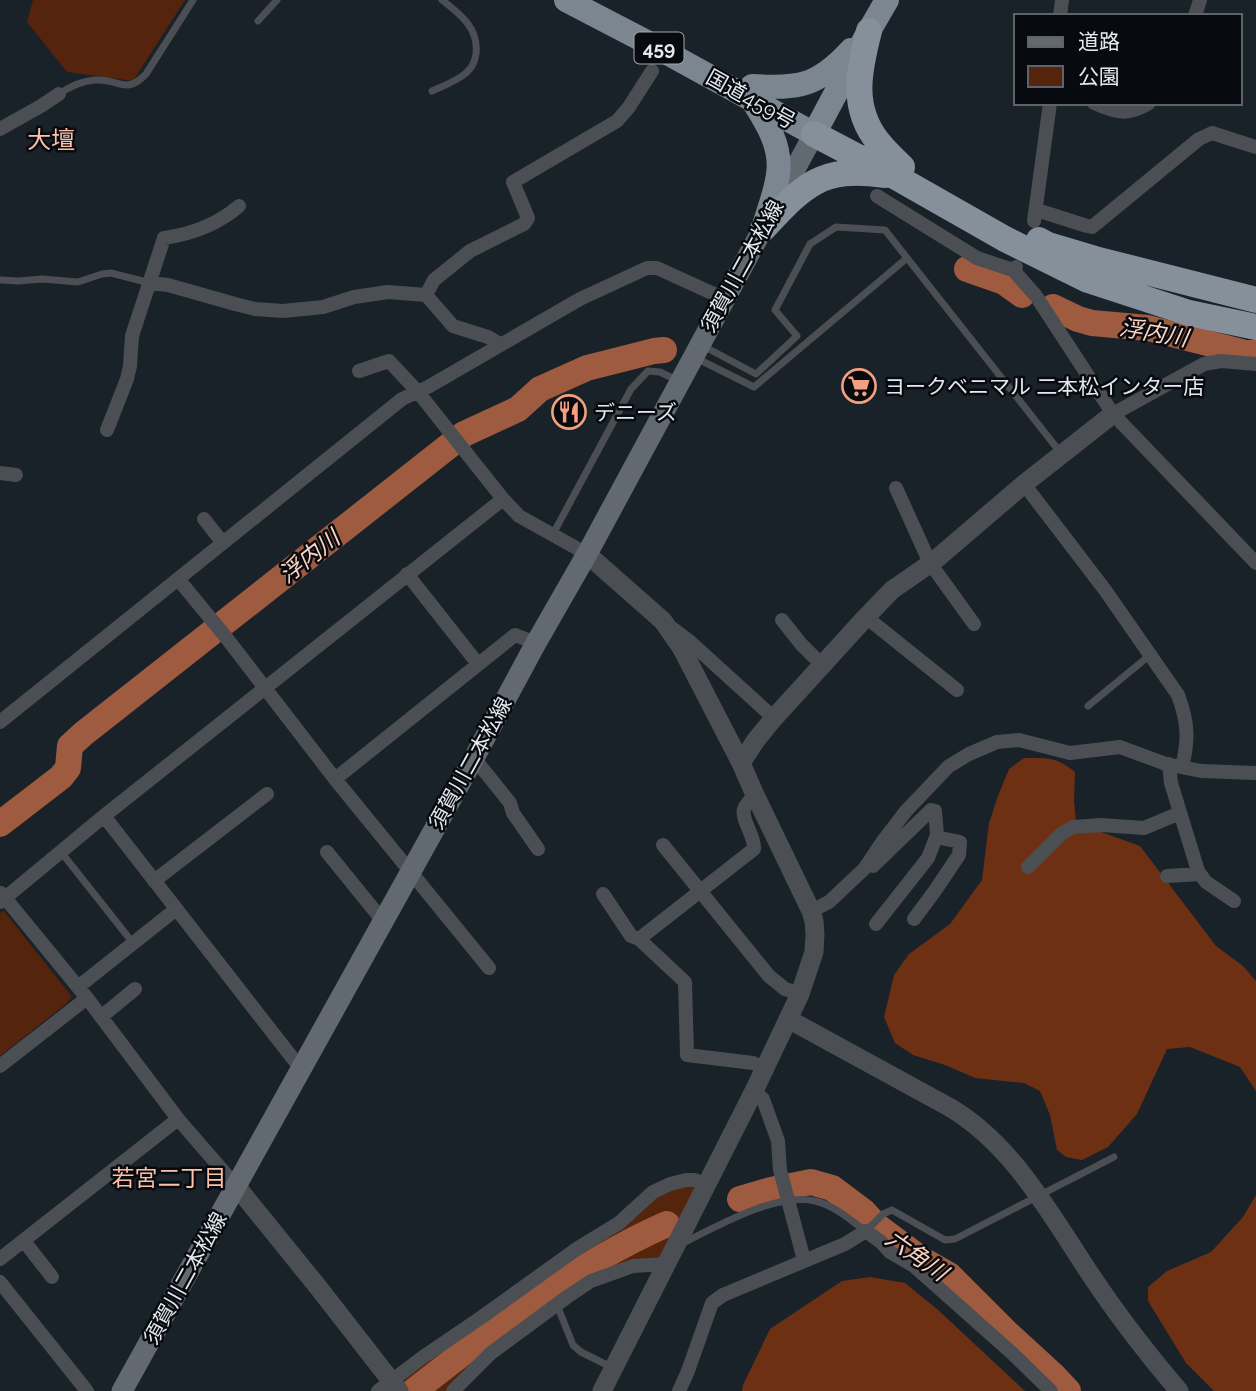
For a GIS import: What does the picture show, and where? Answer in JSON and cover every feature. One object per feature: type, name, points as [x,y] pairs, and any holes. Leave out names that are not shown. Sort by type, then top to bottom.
[{"type":"highway","name":"国道459号","points":[[566,0],[751,92]]},
{"type":"highway","name":"国道459号","points":[[597,0],[816,128],[887,0]]},
{"type":"highway","points":[[763,229],[779,174],[774,138],[751,92],[801,85],[818,79],[838,64],[869,31]]},
{"type":"highway","points":[[869,31],[860,69],[861,108],[869,129],[899,172],[1005,240],[1088,280],[1189,313],[1256,327]]},
{"type":"highway","points":[[816,128],[899,172],[1048,244],[1109,263],[1256,300]]},
{"type":"highway","points":[[763,229],[796,194],[830,176],[899,172]]},
{"type":"main road","name":"須賀川二本松線","points":[[122,1391],[587,554],[816,128]]},
{"type":"street","points":[[426,295],[435,280],[470,251],[524,225],[528,218],[513,182],[617,121],[652,71]]},
{"type":"street","points":[[0,129],[59,94]]},
{"type":"street","points":[[1050,105],[1035,215],[1087,226],[1092,227],[1199,139],[1212,133],[1256,147]]},
{"type":"street","points":[[1098,105],[1114,112],[1132,112],[1145,105]]},
{"type":"street","points":[[877,196],[977,258],[1015,269],[1036,296],[1113,414],[1256,563]]},
{"type":"street","points":[[107,430],[127,379],[132,336],[164,238],[184,235],[209,226],[239,206]]},
{"type":"street","points":[[0,722],[402,400],[580,299],[647,268],[657,268],[724,299]]},
{"type":"street","points":[[150,283],[168,285],[245,307],[282,311],[323,307],[354,297],[388,292],[426,295],[453,326],[488,337],[500,344]]},
{"type":"street","points":[[359,370],[389,360],[519,516],[587,554],[774,718]]},
{"type":"street","points":[[741,763],[774,718],[892,590],[930,563],[1113,414],[1204,364],[1221,361],[1256,364]]},
{"type":"street","points":[[0,473],[16,475]]},
{"type":"street","points":[[1024,484],[1105,590],[1178,695],[1184,710],[1188,741],[1176,765],[1171,783],[1200,874],[1206,882],[1234,901]]},
{"type":"street","points":[[896,488],[930,563],[974,624]]},
{"type":"street","points":[[503,499],[2,897],[82,993],[178,1119],[237,1187],[389,1388],[423,1357],[578,1248],[620,1223],[653,1192],[686,1180],[706,1184]]},
{"type":"street","points":[[204,519],[223,543]]},
{"type":"street","points":[[407,574],[478,664]]},
{"type":"street","points":[[178,579],[335,779],[489,968]]},
{"type":"street","points":[[866,617],[957,690]]},
{"type":"street","points":[[782,620],[822,664]]},
{"type":"street","points":[[602,1391],[754,1091],[800,994],[814,951],[815,933],[811,911],[693,668],[663,621]]},
{"type":"street","points":[[335,779],[514,635],[536,643]]},
{"type":"street","points":[[811,911],[829,902],[865,869],[905,811],[949,766],[982,747],[1020,740],[1070,754],[1120,747],[1201,771],[1256,773]]},
{"type":"street","points":[[474,758],[510,803],[513,813],[538,849]]},
{"type":"street","points":[[154,881],[267,794]]},
{"type":"street","points":[[639,939],[754,849],[755,843],[743,815],[744,808],[755,795]]},
{"type":"street","points":[[865,869],[874,866],[931,810],[935,811],[936,837],[928,858],[876,924]]},
{"type":"street","points":[[1028,867],[1061,834],[1073,827],[1101,825],[1144,828],[1180,813]]},
{"type":"street","points":[[104,816],[301,1069]]},
{"type":"street","points":[[914,919],[959,855],[960,842],[936,837]]},
{"type":"street","points":[[663,845],[769,976],[785,989],[800,994]]},
{"type":"street","points":[[327,852],[383,921]]},
{"type":"street","points":[[1167,876],[1200,874]]},
{"type":"street","points":[[603,894],[631,936],[639,939],[685,982],[687,1055],[753,1063],[764,1068]]},
{"type":"street","points":[[0,1066],[133,943],[175,910]]},
{"type":"street","points":[[101,1017],[135,989]]},
{"type":"street","points":[[788,1019],[965,1116],[982,1130],[1006,1154],[1109,1301],[1179,1391]]},
{"type":"street","points":[[754,1091],[763,1099],[778,1141],[780,1170],[804,1260]]},
{"type":"street","points":[[0,1259],[178,1119]]},
{"type":"street","points":[[679,1391],[712,1303],[723,1295],[845,1244],[869,1228],[890,1252],[914,1266],[1051,1391]]},
{"type":"street","points":[[24,1241],[52,1277]]},
{"type":"street","points":[[453,1391],[491,1353],[591,1281],[670,1256]]},
{"type":"street","points":[[0,1282],[87,1391]]},
{"type":"lane","points":[[59,94],[71,86],[92,80],[128,85],[137,83],[146,74],[193,0]]},
{"type":"lane","points":[[258,21],[277,0]]},
{"type":"lane","points":[[432,91],[466,74],[475,60],[477,47],[472,28],[442,0]]},
{"type":"lane","points":[[696,350],[757,374],[797,336],[775,310],[810,244],[836,227],[885,230],[1062,454]]},
{"type":"lane","points":[[696,350],[754,387],[907,258]]},
{"type":"lane","points":[[0,280],[78,282],[111,273],[150,283]]},
{"type":"lane","points":[[553,534],[631,389],[648,371],[660,372],[679,381]]},
{"type":"lane","points":[[1088,706],[1151,655]]},
{"type":"lane","points":[[61,852],[133,943]]},
{"type":"lane","points":[[670,1256],[748,1212],[787,1200],[818,1201],[869,1228],[883,1214],[892,1210],[945,1240],[955,1239],[1115,1157]]},
{"type":"lane","points":[[557,1304],[573,1345],[613,1368]]},
{"type":"green space","points":[[33,0],[185,0],[133,81],[67,72],[27,22]]},
{"type":"green space","points":[[4,911],[72,997],[0,1056],[0,913]]},
{"type":"green space","points":[[670,1184],[706,1184],[666,1264],[591,1281],[453,1391],[378,1391]]},
{"type":"shaded area","points":[[1024,758],[1051,759],[1075,772],[1076,823],[1140,846],[1216,946],[1243,966],[1256,981],[1256,1091],[1240,1067],[1190,1047],[1167,1049],[1137,1114],[1108,1147],[1082,1160],[1066,1157],[1057,1150],[1050,1115],[1040,1091],[1024,1083],[975,1078],[913,1055],[895,1043],[884,1017],[894,975],[909,954],[950,924],[982,880],[989,823],[998,796],[1009,769]]},
{"type":"shaded area","points":[[1256,1195],[1256,1391],[1214,1391],[1186,1363],[1148,1301],[1148,1287],[1167,1271],[1211,1252],[1243,1217]]},
{"type":"shaded area","points":[[870,1277],[905,1283],[1025,1391],[742,1391],[770,1329],[842,1281]]},
{"type":"waterway","name":"浮内川","points":[[967,269],[1004,282],[1022,295]]},
{"type":"waterway","name":"浮内川","points":[[1053,307],[1092,323],[1148,328],[1246,353],[1256,353]]},
{"type":"waterway","name":"浮内川","points":[[0,824],[61,777],[68,768],[70,746],[83,734],[464,434],[518,409],[540,389],[587,368],[664,350]]},
{"type":"waterway","name":"六角川","points":[[740,1199],[811,1182],[832,1188],[921,1259],[949,1275],[1068,1391]]},
{"type":"waterway","name":"六角川","points":[[414,1391],[535,1300],[599,1259],[667,1224]]},
{"type":"place","name":"ヨークベニマル 二本松インター店","points":[[859,386]]},
{"type":"place","name":"デニーズ","points":[[569,412]]},
{"type":"district","name":"大壇","points":[[51,139]]},
{"type":"district","name":"若宮二丁目","points":[[169,1177]]}]
